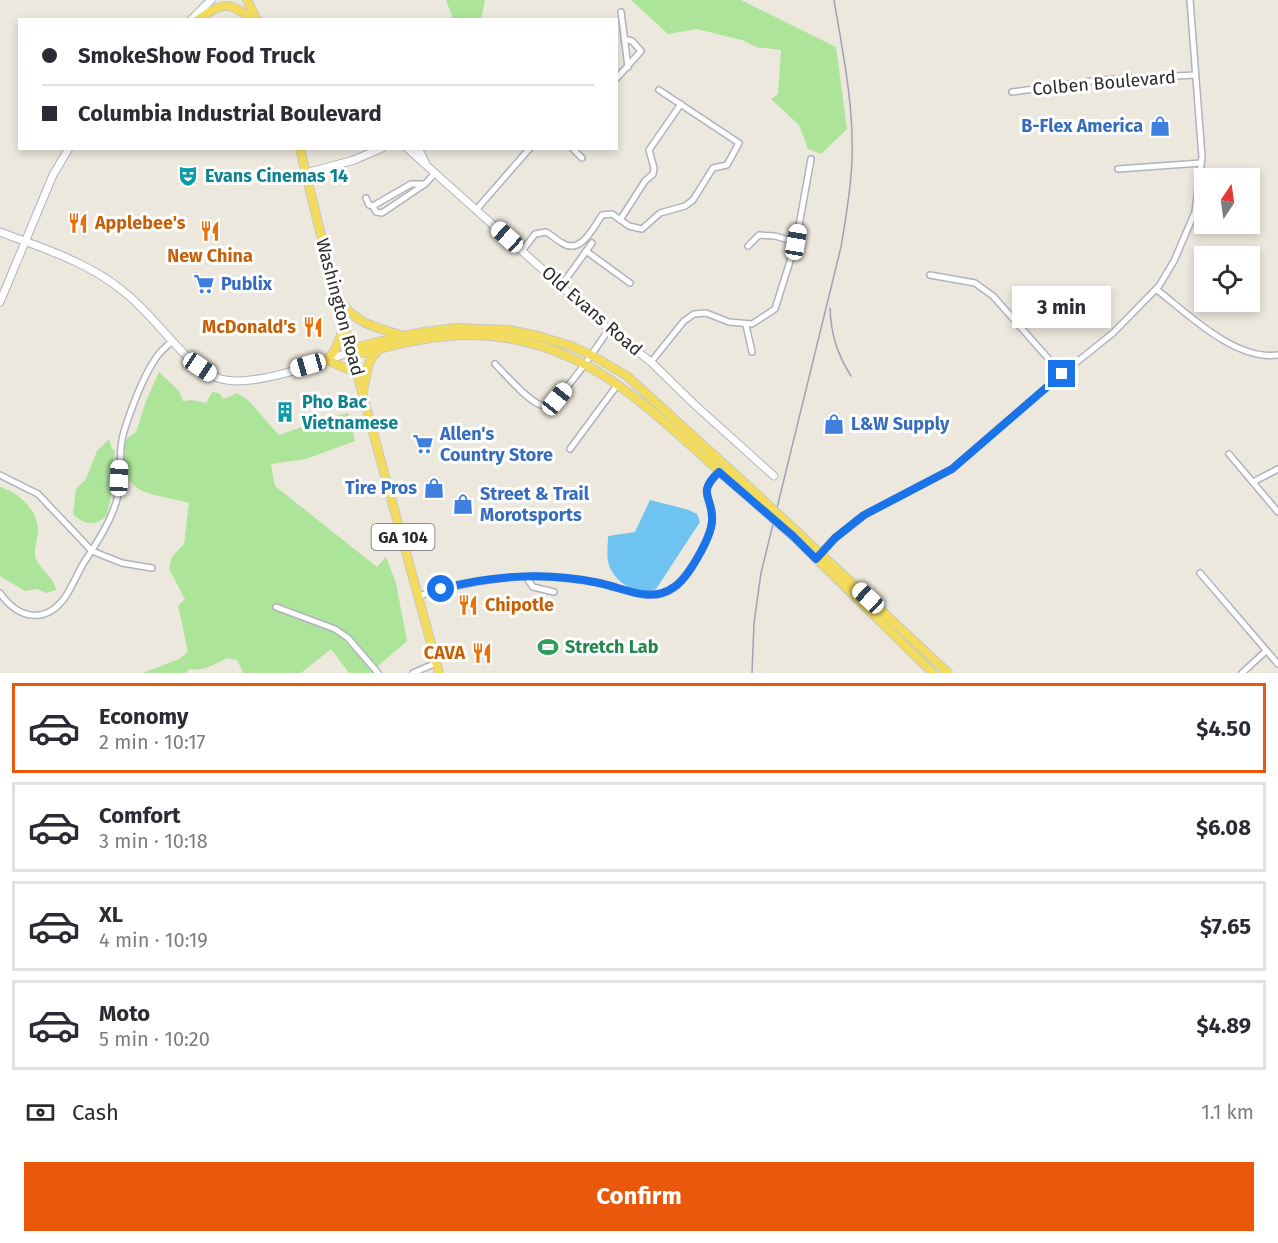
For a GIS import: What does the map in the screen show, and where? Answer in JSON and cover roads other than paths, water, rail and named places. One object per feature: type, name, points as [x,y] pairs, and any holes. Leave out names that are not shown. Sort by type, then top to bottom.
[{"type":"main road","points":[[247,0],[256,18]]},
{"type":"main road","points":[[201,18],[214,8],[226,5],[240,9],[250,18]]},
{"type":"main road","name":"Washington Road","points":[[300,150],[350,351],[439,673]]},
{"type":"main road","points":[[336,294],[354,316],[368,326],[405,336]]},
{"type":"main road","points":[[344,327],[335,350],[327,360],[357,373]]},
{"type":"main road","points":[[350,351],[361,346],[429,330],[455,328],[509,330],[546,338],[591,355],[627,376],[749,487],[933,673]]},
{"type":"main road","points":[[350,351],[363,352],[425,338],[468,335],[490,335],[548,347],[585,364],[618,384],[719,472],[793,532]]},
{"type":"main road","points":[[363,392],[369,362],[380,348]]},
{"type":"main road","points":[[818,556],[948,673]]},
{"type":"street","points":[[193,18],[211,0]]},
{"type":"street","points":[[818,556],[835,538],[864,515],[952,469],[1113,333],[1156,289],[1174,261],[1195,212],[1201,163],[1190,0]]},
{"type":"street","points":[[621,12],[628,66]]},
{"type":"street","points":[[618,77],[641,51],[632,41],[624,39]]},
{"type":"street","name":"Colben Boulevard","points":[[1012,92],[1099,80],[1195,75]]},
{"type":"street","points":[[522,251],[535,234],[546,232],[555,236],[561,243],[569,246],[578,245],[584,241],[602,215],[612,214],[628,226],[642,229],[660,213],[685,206],[693,200],[713,168],[727,165],[739,142],[659,90]]},
{"type":"street","points":[[620,220],[645,181],[653,174],[654,168],[649,150],[681,104]]},
{"type":"street","points":[[0,302],[52,175],[68,150]]},
{"type":"street","points":[[306,173],[354,160],[376,150]]},
{"type":"street","name":"Old Evans Road","points":[[409,150],[609,329],[651,362],[774,476]]},
{"type":"street","points":[[417,150],[426,164]]},
{"type":"street","points":[[476,210],[528,150]]},
{"type":"street","points":[[574,150],[582,158]]},
{"type":"street","points":[[651,362],[684,321],[694,315],[706,313],[729,322],[746,325],[752,324],[775,309],[796,242],[811,159]]},
{"type":"street","points":[[1118,169],[1201,163]]},
{"type":"street","points":[[366,198],[376,212],[382,213],[425,184],[435,173]]},
{"type":"street","points":[[372,206],[411,184],[425,184]]},
{"type":"street","points":[[0,231],[66,257],[122,290],[195,363],[211,375],[232,381],[253,380],[327,360],[350,351]]},
{"type":"street","points":[[748,246],[759,235],[796,242]]},
{"type":"street","points":[[561,286],[592,243]]},
{"type":"street","points":[[586,251],[630,283]]},
{"type":"street","points":[[930,275],[975,283],[993,296],[1062,374]]},
{"type":"street","points":[[1156,289],[1226,343],[1250,353],[1278,355]]},
{"type":"street","points":[[746,325],[752,352]]},
{"type":"street","points":[[495,364],[531,398],[545,405],[557,399],[609,329]]},
{"type":"street","points":[[0,593],[12,608],[26,615],[42,615],[56,608],[66,596],[108,521],[118,495],[120,444],[125,427],[154,359],[172,340]]},
{"type":"street","points":[[570,449],[618,384]]},
{"type":"street","points":[[1229,454],[1278,512]]},
{"type":"street","points":[[1253,482],[1278,469]]},
{"type":"street","points":[[418,596],[450,587],[526,577],[569,578],[600,583],[643,595],[654,595],[675,587],[711,532],[712,516],[706,487],[719,472]]},
{"type":"street","points":[[0,475],[38,494],[92,551],[122,563],[152,568]]},
{"type":"street","points":[[1200,573],[1278,664]]},
{"type":"street","points":[[526,577],[533,587],[554,592]]},
{"type":"street","points":[[276,607],[335,629],[348,638],[378,673]]},
{"type":"street","points":[[1242,673],[1266,651]]},
{"type":"street","points":[[413,673],[436,663]]},
{"type":"water","points":[[650,500],[689,510],[697,514],[700,522],[656,589],[642,591],[628,587],[612,572],[608,558],[608,536],[635,532]]},
{"type":"railway","points":[[752,673],[754,623],[761,573],[841,247],[849,193],[852,160],[851,120],[834,0]]},
{"type":"railway","points":[[830,308],[836,344],[851,376]]},
{"type":"place","name":"B-Flex America","points":[[1160,126]]},
{"type":"place","name":"Evans Cinemas 14","points":[[188,176]]},
{"type":"place","name":"Applebee's","points":[[78,223]]},
{"type":"place","name":"New China","points":[[210,231]]},
{"type":"place","name":"Publix","points":[[204,284]]},
{"type":"place","name":"McDonald's","points":[[313,327]]},
{"type":"place","name":"Pho Bac Vietnamese","points":[[285,412]]},
{"type":"place","name":"L&W Supply","points":[[834,424]]},
{"type":"place","name":"Allen's Country Store","points":[[423,444]]},
{"type":"place","name":"Tire Pros","points":[[434,488]]},
{"type":"place","name":"Street & Trail Morotsports","points":[[463,504]]},
{"type":"place","name":"Chipotle","points":[[468,605]]},
{"type":"place","name":"Stretch Lab","points":[[548,647]]},
{"type":"place","name":"CAVA","points":[[482,653]]}]
